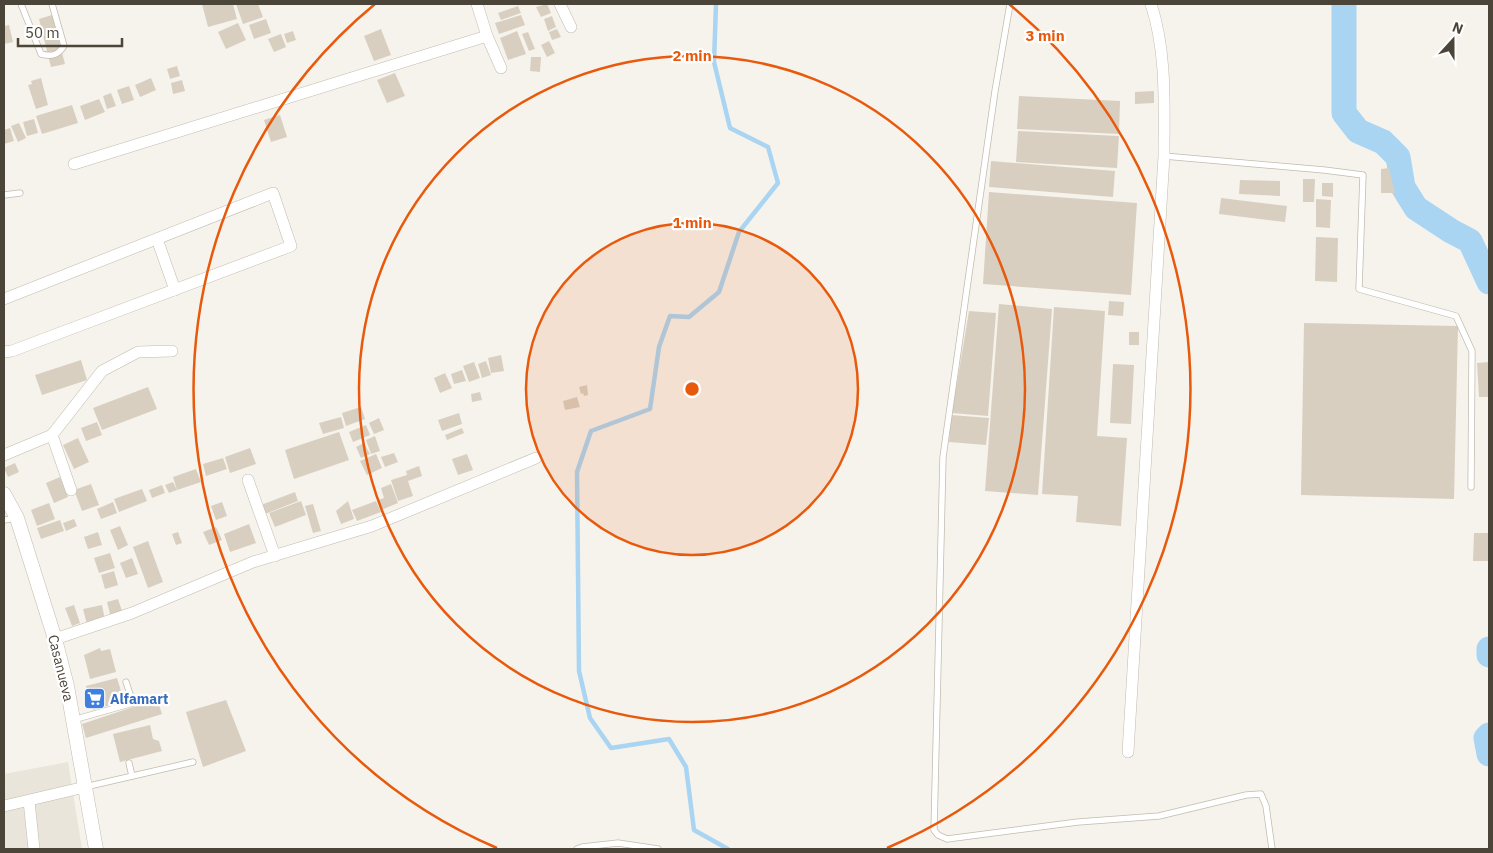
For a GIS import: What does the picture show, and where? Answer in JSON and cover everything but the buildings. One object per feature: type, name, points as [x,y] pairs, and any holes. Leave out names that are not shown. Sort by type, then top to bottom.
[{"type":"street","points":[[477,4],[487,36],[501,68]]},
{"type":"street","points":[[560,4],[571,27]]},
{"type":"street","points":[[1128,752],[1164,156],[1165,75],[1155,15],[1151,4]]},
{"type":"street","points":[[74,164],[487,36]]},
{"type":"street","points":[[4,299],[273,193],[291,246],[12,351],[4,352]]},
{"type":"street","points":[[157,239],[175,290]]},
{"type":"street","points":[[4,456],[52,435],[102,371],[138,352],[172,351]]},
{"type":"street","points":[[52,435],[71,490]]},
{"type":"street","points":[[55,639],[132,613],[253,562],[372,526],[536,458]]},
{"type":"street","points":[[248,480],[275,556]]},
{"type":"street","name":"Casanueva","points":[[4,494],[10,519],[55,639],[67,686],[96,849]]},
{"type":"street","points":[[4,806],[85,787]]},
{"type":"street","points":[[29,801],[34,849]]},
{"type":"lane","points":[[21,4],[42,54],[49,56],[59,52],[64,46],[52,4]]},
{"type":"lane","points":[[1010,4],[994,101],[943,457],[934,830],[938,835],[947,839],[1078,822],[1159,816],[1246,795],[1261,794],[1266,806],[1272,849]]},
{"type":"lane","points":[[1164,156],[1362,175],[1359,289],[1456,316],[1472,351],[1471,487]]},
{"type":"lane","points":[[4,195],[20,193]]},
{"type":"lane","points":[[73,720],[133,703],[126,682]]},
{"type":"lane","points":[[85,787],[193,762]]},
{"type":"lane","points":[[129,763],[132,776]]},
{"type":"lane","points":[[577,849],[618,843],[658,849]]},
{"type":"shaded area","points":[[68,762],[82,849],[4,849],[4,774]]},
{"type":"waterway","points":[[716,4],[714,62],[730,128],[768,147],[778,183],[739,232],[719,292],[689,317],[670,316],[659,347],[650,409],[591,431],[577,472],[579,671],[590,718],[611,748],[669,739],[686,767],[694,830],[728,849]]},
{"type":"waterway","points":[[1344,4],[1344,113],[1358,131],[1383,142],[1398,157],[1403,187],[1416,208],[1470,241],[1489,282]]},
{"type":"waterway","points":[[1489,649],[1489,655]]},
{"type":"waterway","points":[[1489,735],[1486,738],[1489,754]]},
{"type":"place","name":"Alfamart","points":[[94,699]]}]
